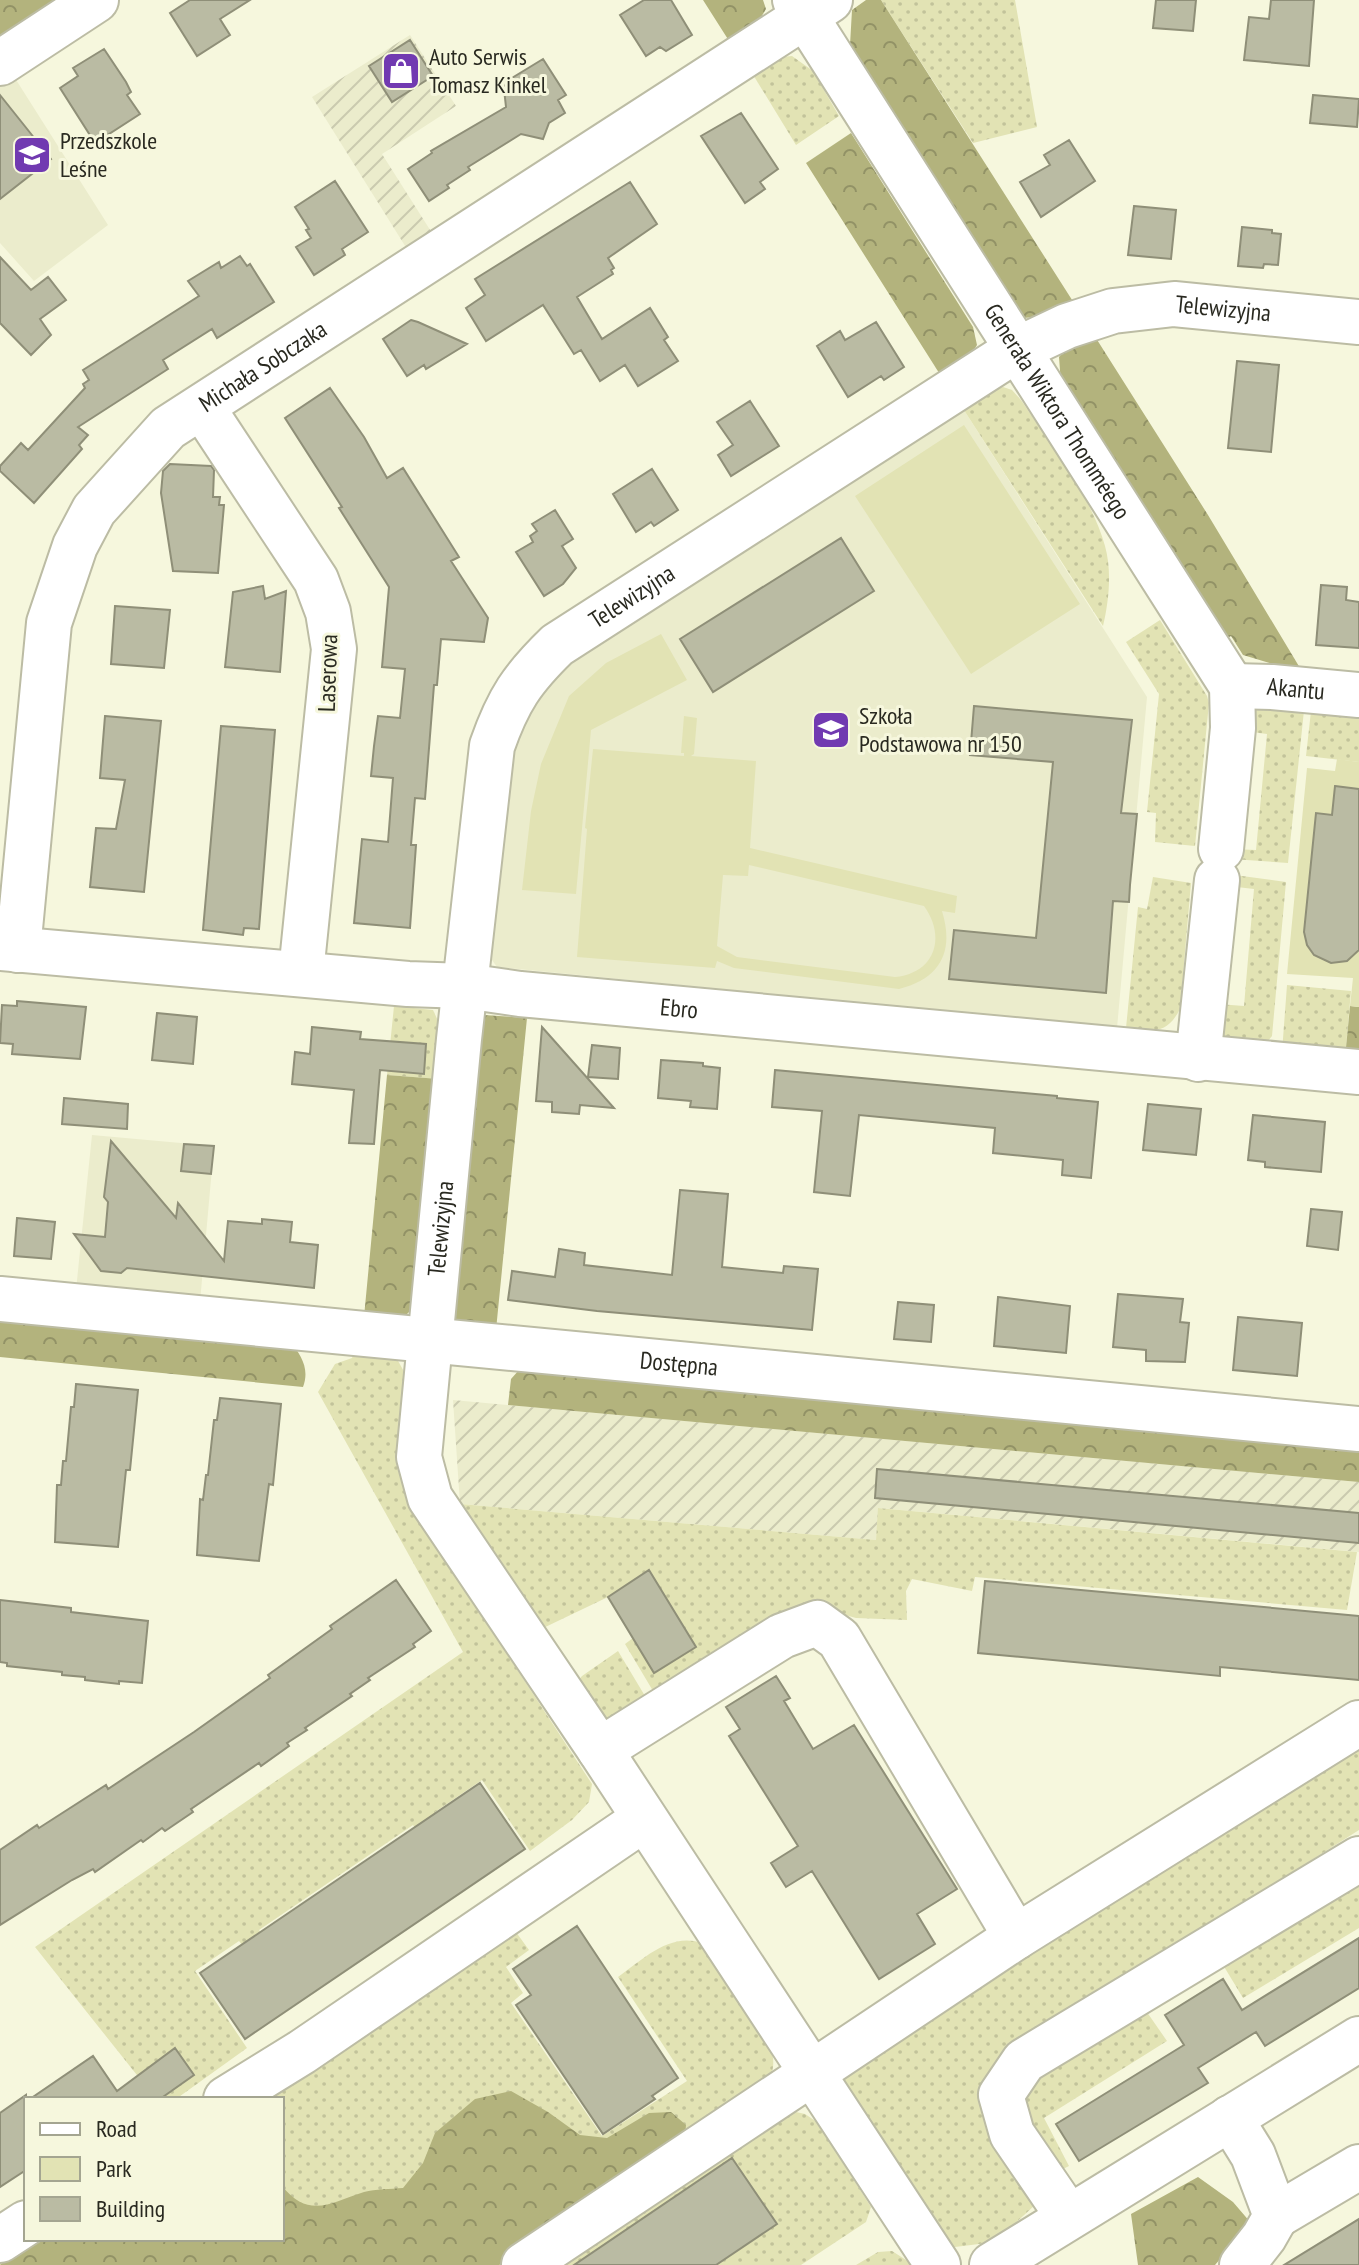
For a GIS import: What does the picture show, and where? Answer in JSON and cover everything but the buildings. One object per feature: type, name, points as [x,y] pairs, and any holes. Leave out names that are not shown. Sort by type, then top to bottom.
[{"type":"street","points":[[0,63],[96,0]]},
{"type":"street","name":"Generała Wiktora Thomméego","points":[[810,5],[1016,350],[1232,686]]},
{"type":"street","name":"Michała Sobczaka","points":[[9,949],[49,623],[75,546],[94,510],[168,428],[810,5]]},
{"type":"street","name":"Telewizyjna","points":[[938,2265],[600,1750],[430,1498],[419,1457],[492,746],[516,690],[557,645],[1016,350],[1067,326],[1113,311],[1174,304],[1359,322]]},
{"type":"street","name":"Laserowa","points":[[202,407],[316,580],[328,612],[334,649],[301,973]]},
{"type":"street","points":[[1198,1059],[1233,728],[1232,686]]},
{"type":"street","name":"Akantu","points":[[1232,686],[1359,695]]},
{"type":"street","name":"Ebro","points":[[9,949],[465,986],[536,996],[1359,1072]]},
{"type":"street","name":"Dostępna","points":[[0,1299],[1359,1429]]},
{"type":"street","points":[[600,1750],[782,1636],[817,1623],[839,1639],[1016,1937]]},
{"type":"street","points":[[524,2265],[1016,1937],[1359,1723]]},
{"type":"street","points":[[229,2097],[302,2052],[644,1819]]},
{"type":"street","points":[[1068,2216],[1012,2134],[1001,2095],[1024,2061],[1359,1859]]},
{"type":"street","points":[[992,2265],[1359,2039]]},
{"type":"street","points":[[1230,2118],[1253,2155],[1276,2216]]},
{"type":"street","points":[[1242,2265],[1276,2216],[1359,2167]]},
{"type":"street","points":[[0,2240],[24,2224]]},
{"type":"shaded area","points":[[410,35],[456,106],[382,154],[432,233],[407,249],[312,97]]},
{"type":"shaded area","name":"Przedszkole Leśne","points":[[13,75],[108,225],[34,281],[0,243],[0,84]]},
{"type":"shaded area","name":"Szkoła Podstawowa nr 150","points":[[962,407],[1147,697],[1117,1028],[497,967],[487,953],[505,758],[529,701],[566,657]]},
{"type":"shaded area","points":[[92,1135],[214,1146],[200,1302],[76,1290]]},
{"type":"shaded area","points":[[453,1400],[1359,1482],[1359,1552],[879,1508],[876,1540],[460,1504]]},
{"type":"green space","points":[[0,0],[69,0],[0,44]]},
{"type":"green space","points":[[703,0],[763,0],[766,9],[754,29],[731,44]]},
{"type":"green space","points":[[866,0],[881,0],[1074,303],[1043,316],[1024,318],[850,45],[852,10]]},
{"type":"green space","points":[[881,0],[1015,0],[1037,127],[973,143]]},
{"type":"green space","points":[[792,56],[813,71],[839,116],[796,145],[752,73],[772,58]]},
{"type":"green space","points":[[851,133],[973,327],[977,345],[967,361],[941,376],[806,163]]},
{"type":"green space","points":[[1094,335],[1303,673],[1243,655],[1231,636],[1224,640],[1061,384],[1059,357],[1069,345]]},
{"type":"green space","points":[[1003,387],[1012,390],[1021,400],[1057,452],[1099,527],[1109,576],[1103,626],[962,407],[976,395]]},
{"type":"green space","points":[[964,425],[1080,604],[971,674],[855,496]]},
{"type":"green space","points":[[1160,620],[1209,703],[1195,846],[1155,842],[1156,813],[1147,812],[1159,694],[1126,642]]},
{"type":"green space","points":[[661,634],[687,680],[591,730],[576,894],[522,890],[531,811],[541,764],[569,696],[606,663]]},
{"type":"green space","points":[[1305,701],[1288,863],[1232,859],[1232,849],[1256,850],[1267,734],[1244,731],[1250,716],[1261,705]]},
{"type":"green space","points":[[1312,702],[1359,707],[1359,762],[1306,756]]},
{"type":"green space","points":[[684,716],[697,718],[694,754],[691,756],[756,761],[750,848],[957,896],[955,913],[942,911],[945,950],[935,970],[926,978],[899,989],[734,968],[717,961],[715,968],[577,957],[593,749],[684,756],[681,753]],"holes":[[[749,865],[924,906],[935,929],[933,951],[920,968],[895,977],[737,957],[717,946],[723,875],[748,876]]]},
{"type":"green space","points":[[1337,759],[1359,762],[1359,1007],[1350,1006],[1353,978],[1287,974],[1307,768],[1335,771]]},
{"type":"green space","points":[[1227,874],[1286,882],[1272,1036],[1263,1047],[1221,1040],[1218,1004],[1244,1006],[1254,889],[1228,886]]},
{"type":"green space","points":[[1153,877],[1191,883],[1180,1009],[1164,1028],[1126,1028],[1138,907],[1147,909]]},
{"type":"green space","points":[[1287,985],[1351,991],[1345,1058],[1282,1052]]},
{"type":"green space","points":[[394,1006],[433,1010],[445,1036],[439,1079],[387,1075]]},
{"type":"green space","points":[[1350,1006],[1359,1007],[1359,1059],[1345,1058]]},
{"type":"green space","points":[[484,1015],[527,1018],[496,1330],[461,1327],[451,1312],[471,1038]]},
{"type":"green space","points":[[387,1075],[439,1079],[414,1307],[399,1322],[364,1317]]},
{"type":"green space","points":[[0,1314],[290,1340],[303,1362],[305,1380],[303,1387],[0,1357]]},
{"type":"green space","points":[[356,1347],[397,1359],[407,1377],[418,1518],[592,1784],[589,1802],[572,1820],[530,1851],[482,1780],[435,1812],[446,1829],[426,1843],[413,1825],[259,1930],[271,1947],[253,1958],[239,1941],[195,1971],[247,2048],[179,2097],[154,2097],[35,1947],[463,1652],[318,1392],[335,1364],[352,1358]]},
{"type":"green space","points":[[519,1370],[1359,1440],[1359,1482],[508,1405],[511,1379]]},
{"type":"green space","points":[[460,1504],[876,1540],[878,1508],[1357,1552],[1347,1610],[975,1577],[972,1591],[912,1579],[906,1591],[907,1620],[856,1618],[816,1607],[659,1701],[625,1644],[633,1638],[654,1673],[696,1647],[649,1571],[608,1597],[537,1631]]},
{"type":"green space","points":[[618,1651],[651,1706],[607,1726],[574,1686],[582,1676]]},
{"type":"green space","points":[[1359,1734],[1359,1830],[1030,2039],[1001,2069],[1035,2205],[995,2242],[947,2248],[833,2082]]},
{"type":"green space","points":[[1359,1870],[1359,1928],[1243,1998],[1217,1955]]},
{"type":"green space","points":[[508,1921],[529,1950],[506,1967],[523,1993],[511,2003],[602,2136],[687,2081],[618,1977],[667,1944],[678,1941],[701,1943],[772,2051],[772,2071],[762,2087],[501,2265],[0,2265],[0,2245],[24,2239],[284,2241],[284,2097],[251,2097]]},
{"type":"green space","points":[[1142,2005],[1167,2041],[1044,2118],[1069,2166],[1055,2173],[1021,2129],[1026,2078]]},
{"type":"green space","points":[[511,2091],[580,2135],[607,2138],[649,2113],[671,2112],[686,2125],[684,2149],[499,2265],[0,2265],[30,2241],[284,2241],[284,2188],[302,2203],[321,2206],[369,2191],[403,2188],[423,2163],[435,2133],[475,2099]]},
{"type":"green space","points":[[796,2112],[817,2122],[871,2207],[866,2222],[801,2265],[563,2265],[780,2118]]},
{"type":"green space","points":[[1198,2177],[1233,2202],[1251,2223],[1215,2265],[1138,2265],[1131,2214]]},
{"type":"green space","points":[[892,2251],[914,2265],[856,2265],[878,2252]]},
{"type":"place","name":"Auto Serwis Tomasz Kinkel","points":[[401,71]]},
{"type":"place","name":"Przedszkole Leśne","points":[[32,155]]},
{"type":"place","name":"Szkoła Podstawowa nr 150","points":[[831,730]]}]
